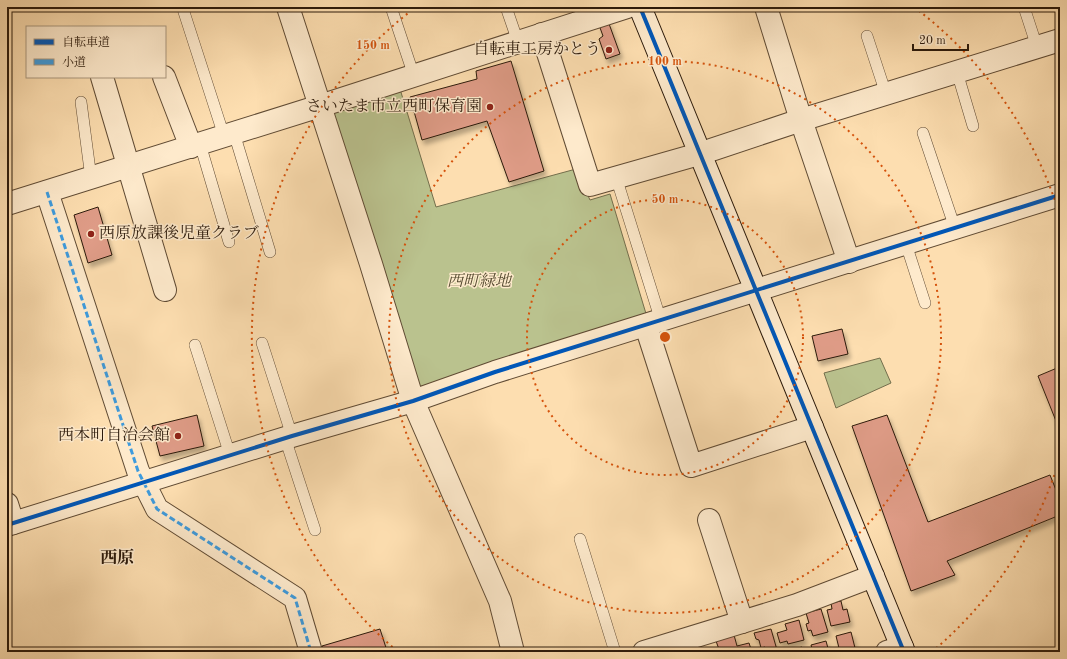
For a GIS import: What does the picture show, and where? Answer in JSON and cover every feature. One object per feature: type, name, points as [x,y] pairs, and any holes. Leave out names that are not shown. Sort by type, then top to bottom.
[{"type":"street","points":[[288,7],[371,264],[413,401],[500,601],[512,652]]},
{"type":"street","points":[[7,204],[320,106],[627,7]]},
{"type":"street","points":[[640,7],[873,576],[898,650]]},
{"type":"street","points":[[766,7],[801,120],[849,262]]},
{"type":"street","points":[[542,34],[590,185],[699,154],[801,120],[1060,40]]},
{"type":"street","points":[[102,78],[165,290]]},
{"type":"street","points":[[164,78],[195,145]]},
{"type":"street","points":[[47,192],[138,471],[157,509],[295,598],[311,652]]},
{"type":"street","points":[[9,517],[144,482],[289,437],[413,401],[495,372],[1060,195]]},
{"type":"street","points":[[653,323],[691,466],[812,427]]},
{"type":"street","points":[[709,520],[742,622]]},
{"type":"street","points":[[646,652],[797,604],[873,576]]},
{"type":"lane","points":[[391,7],[414,76]]},
{"type":"lane","points":[[506,7],[518,42]]},
{"type":"lane","points":[[1024,7],[1037,47]]},
{"type":"lane","points":[[183,8],[270,252]]},
{"type":"lane","points":[[867,36],[886,94]]},
{"type":"lane","points":[[957,72],[974,126]]},
{"type":"lane","points":[[81,102],[91,178]]},
{"type":"lane","points":[[923,133],[954,228]]},
{"type":"lane","points":[[195,145],[229,242]]},
{"type":"lane","points":[[616,177],[653,323]]},
{"type":"lane","points":[[906,244],[925,302]]},
{"type":"lane","points":[[262,343],[315,530]]},
{"type":"lane","points":[[195,345],[230,455]]},
{"type":"lane","points":[[580,539],[615,652]]},
{"type":"green space","name":"西町緑地","points":[[400,89],[436,207],[576,169],[590,200],[610,194],[647,317],[419,387],[332,113]]},
{"type":"green space","points":[[880,358],[891,383],[836,408],[824,373]]},
{"type":"building","points":[[608,21],[620,54],[606,59],[599,39],[603,36],[599,25]]},
{"type":"building","points":[[511,61],[544,171],[509,182],[487,121],[422,140],[410,97],[477,79],[476,71]]},
{"type":"building","points":[[98,207],[112,255],[88,263],[74,215]]},
{"type":"building","points":[[842,329],[848,354],[818,361],[812,336]]},
{"type":"building","points":[[1057,368],[1060,375],[1060,431],[1038,376]]},
{"type":"building","name":"西本町自治会館","points":[[197,415],[204,446],[160,456],[152,426]]},
{"type":"building","points":[[887,415],[928,522],[1050,475],[1060,500],[1060,515],[947,561],[955,575],[911,591],[852,426]]},
{"type":"building","points":[[841,601],[843,610],[847,609],[850,622],[831,626],[827,610],[832,609],[831,603]]},
{"type":"building","points":[[821,609],[828,632],[813,636],[811,630],[808,631],[806,624],[809,623],[806,613]]},
{"type":"building","points":[[799,620],[804,640],[788,644],[787,641],[780,643],[777,633],[787,630],[785,624]]},
{"type":"building","points":[[380,629],[387,651],[324,652],[322,646]]},
{"type":"building","points":[[771,629],[777,650],[766,652],[765,647],[761,648],[759,640],[756,639],[754,633]]},
{"type":"building","points":[[851,632],[856,652],[840,652],[836,636]]},
{"type":"building","points":[[734,635],[737,646],[749,643],[752,652],[720,652],[716,641]]},
{"type":"building","points":[[826,641],[829,652],[813,652],[811,645]]},
{"type":"building","points":[[802,647],[803,652],[790,652],[790,650]]},
{"type":"marked path","points":[[47,192],[138,471],[157,509],[295,598],[311,652]]},
{"type":"cycle path","points":[[640,7],[904,652]]},
{"type":"cycle path","points":[[7,525],[292,436],[413,401],[495,372],[1060,195]]},
{"type":"place","name":"自転車工房かとう","points":[[609,50]]},
{"type":"place","name":"さいたま市立西町保育園","points":[[490,107]]},
{"type":"place","name":"西原放課後児童クラブ","points":[[91,234]]},
{"type":"place","name":"西本町自治会館","points":[[178,436]]},
{"type":"district","name":"西原","points":[[117,558]]}]
